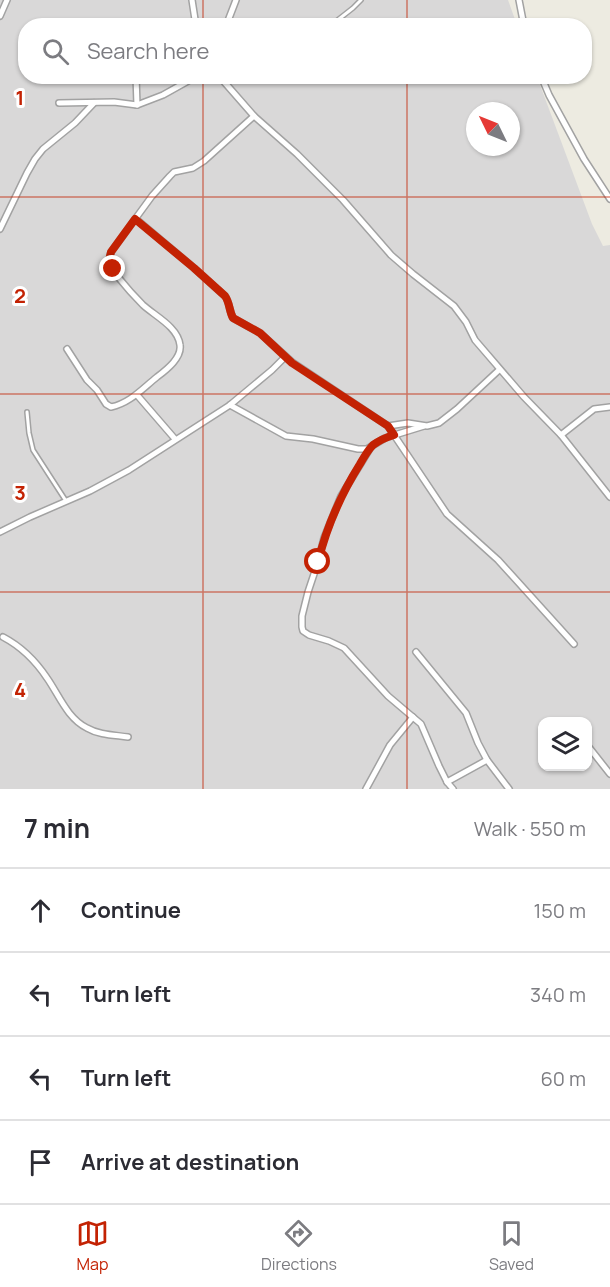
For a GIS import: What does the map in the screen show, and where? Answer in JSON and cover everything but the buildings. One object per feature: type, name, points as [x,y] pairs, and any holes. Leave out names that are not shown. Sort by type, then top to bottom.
[{"type":"street","points":[[0,16],[7,0]]},
{"type":"street","points":[[192,0],[195,18]]},
{"type":"street","points":[[229,18],[236,0]]},
{"type":"street","points":[[519,0],[522,18]]},
{"type":"street","points":[[137,84],[138,105]]},
{"type":"street","points":[[59,103],[114,102],[138,105],[183,84]]},
{"type":"street","points":[[226,84],[254,116],[343,200],[391,255],[454,306],[466,322],[475,340],[499,370],[561,435],[610,497]]},
{"type":"street","points":[[545,84],[579,150],[610,199]]},
{"type":"street","points":[[0,229],[39,153],[75,123],[94,103]]},
{"type":"street","points":[[67,349],[87,380],[111,408],[137,395],[168,368],[180,351],[177,336],[122,282],[110,265],[111,252],[152,196],[174,172],[193,168],[204,161],[254,116]]},
{"type":"street","points":[[135,219],[225,296],[233,318],[260,333],[285,357],[388,426],[447,514],[498,560],[574,644]]},
{"type":"street","points":[[0,532],[90,491],[129,470],[230,405],[285,357]]},
{"type":"street","points":[[453,789],[447,782],[423,726],[388,696],[344,648],[303,631],[302,616],[324,538],[341,496],[370,447],[394,435],[434,425],[444,420],[499,370]]},
{"type":"street","points":[[137,395],[175,439]]},
{"type":"street","points":[[230,405],[286,436],[313,439],[358,449],[370,447]]},
{"type":"street","points":[[561,435],[594,409],[610,407]]},
{"type":"street","points":[[388,426],[411,423],[427,426]]},
{"type":"street","points":[[1,637],[15,643],[30,655],[47,677],[71,716],[81,725],[89,730],[128,737]]},
{"type":"street","points":[[416,652],[466,713],[487,760],[509,789]]},
{"type":"street","points":[[366,789],[390,745],[413,717]]},
{"type":"street","points":[[592,751],[610,774]]},
{"type":"street","points":[[447,782],[487,760]]},
{"type":"lane","points":[[340,18],[361,0]]},
{"type":"lane","points":[[27,412],[33,450],[66,501]]},
{"type":"shaded area","points":[[0,0],[508,0],[514,18],[18,18],[18,84],[540,84],[592,224],[603,246],[610,245],[610,789],[0,789]]},
{"type":"route","points":[[113,269],[109,256],[135,219],[225,296],[230,304],[233,318],[260,333],[292,363],[388,426],[394,435],[370,447],[341,496],[324,538],[318,562]]}]
